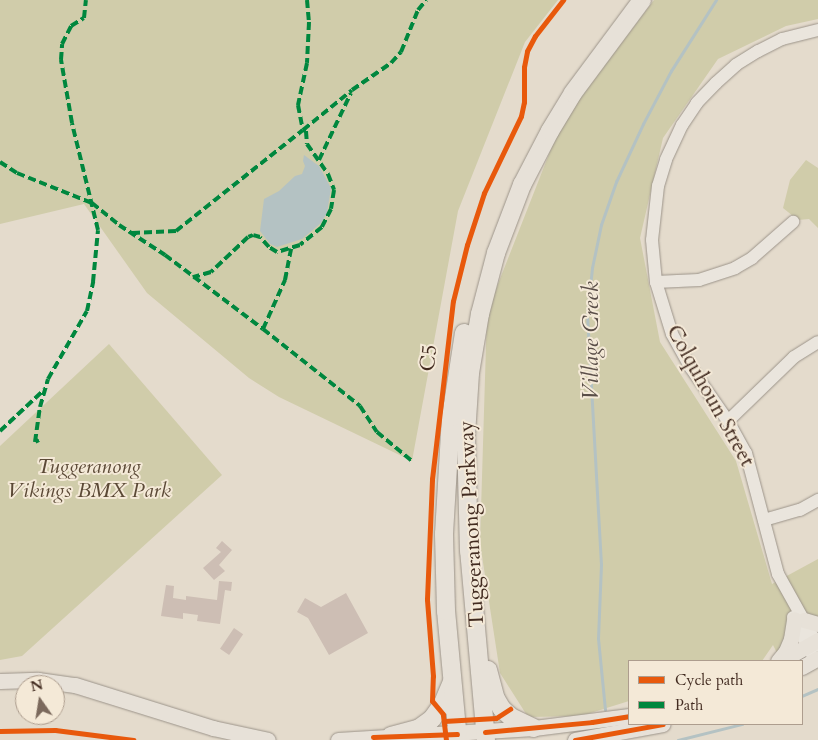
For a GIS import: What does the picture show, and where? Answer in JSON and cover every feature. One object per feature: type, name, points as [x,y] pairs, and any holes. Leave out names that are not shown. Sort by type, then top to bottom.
[{"type":"highway","name":"Tuggeranong Parkway","points":[[458,737],[444,572],[445,504],[455,382],[479,268],[502,202],[538,129],[565,86],[628,0]]},
{"type":"highway","name":"Tuggeranong Parkway","points":[[485,736],[467,516],[466,435],[470,373],[488,283],[510,213],[550,131],[579,86],[642,0]]},
{"type":"highway","points":[[477,637],[498,704],[511,717],[534,728]]},
{"type":"highway","points":[[392,736],[418,729],[432,719],[447,697],[453,679]]},
{"type":"main road","points":[[781,660],[791,639],[806,621]]},
{"type":"main road","points":[[783,660],[813,651]]},
{"type":"main road","points":[[0,681],[38,680],[75,685],[213,728],[268,740]]},
{"type":"main road","points":[[338,740],[392,736],[485,736],[628,716]]},
{"type":"main road","points":[[575,740],[658,725]]},
{"type":"street","name":"Colquhoun Street","points":[[813,651],[806,621],[790,600],[778,574],[746,453],[728,421],[678,346],[662,308],[656,282],[652,240],[655,204],[666,160],[682,125],[710,90],[736,65],[758,50],[782,39],[818,30]]},
{"type":"street","points":[[656,282],[699,280],[736,268],[752,258],[793,222]]},
{"type":"street","points":[[728,421],[794,358],[818,342]]},
{"type":"street","points":[[764,520],[800,510],[818,500]]},
{"type":"green space","points":[[0,0],[558,0],[525,42],[458,211],[412,461],[279,397],[249,378],[147,293],[84,204],[0,224]]},
{"type":"green space","points":[[654,0],[818,0],[818,19],[786,26],[718,59],[663,138],[640,238],[660,342],[736,461],[772,584],[818,559],[818,630],[777,653],[773,645],[763,660],[628,660],[628,701],[581,716],[528,717],[500,673],[480,543],[487,312],[562,121]]},
{"type":"green space","points":[[806,160],[818,168],[818,228],[809,219],[798,220],[783,208],[790,180]]},
{"type":"green space","name":"Tuggeranong Vikings BMX Park","points":[[109,344],[222,475],[22,656],[0,660],[0,446]]},
{"type":"shaded area","points":[[304,155],[319,166],[331,188],[327,213],[321,223],[302,239],[277,247],[270,244],[260,231],[264,199],[279,191],[295,176],[302,174],[305,166],[303,161]]},
{"type":"building","points":[[222,541],[232,550],[219,565],[225,571],[214,580],[203,568],[221,552],[216,548]]},
{"type":"building","points":[[219,581],[232,582],[231,591],[225,590],[220,624],[197,621],[198,615],[183,613],[183,619],[161,616],[166,585],[174,586],[173,598],[186,600],[186,596],[217,600]]},
{"type":"building","points":[[346,593],[368,633],[329,655],[308,618],[297,612],[305,598],[321,607]]},
{"type":"building","points":[[234,628],[243,634],[229,655],[220,649]]},
{"type":"waterway","name":"Village Creek","points":[[605,710],[598,639],[601,565],[587,315],[592,268],[601,225],[616,182],[643,124],[671,71],[716,0]]},
{"type":"waterway","points":[[803,696],[818,689]]},
{"type":"waterway","points":[[678,740],[738,725]]},
{"type":"marked path","points":[[39,440],[35,442],[40,407],[48,379],[87,311],[93,282],[98,230],[72,123],[61,60],[62,44],[71,26],[84,18],[86,0]]},
{"type":"marked path","points":[[307,0],[309,22],[307,63],[298,105],[303,130],[352,90],[391,63],[401,52],[418,10],[426,0]]},
{"type":"marked path","points":[[319,160],[351,93]]},
{"type":"marked path","points":[[132,233],[176,231],[303,130],[306,131],[307,144],[328,174],[334,190],[331,209],[322,227],[300,245],[277,252],[269,247],[260,237],[253,235],[248,237],[211,272],[193,277]]},
{"type":"marked path","points":[[0,162],[17,173],[92,203],[119,225],[165,255],[360,406],[377,432],[412,461]]},
{"type":"marked path","points":[[263,329],[285,280],[291,249]]},
{"type":"marked path","points":[[0,431],[44,390]]},
{"type":"cycle path","name":"C5","points":[[446,740],[443,714],[432,701],[433,676],[427,599],[432,479],[453,301],[467,245],[484,193],[521,116],[524,102],[524,67],[527,51],[535,36],[563,0]]},
{"type":"cycle path","points":[[444,721],[496,718],[510,709]]},
{"type":"cycle path","points":[[485,732],[592,722],[628,716]]},
{"type":"cycle path","points":[[575,740],[658,725]]},
{"type":"cycle path","points":[[0,731],[55,730],[133,740]]},
{"type":"cycle path","points":[[373,737],[457,734]]}]
